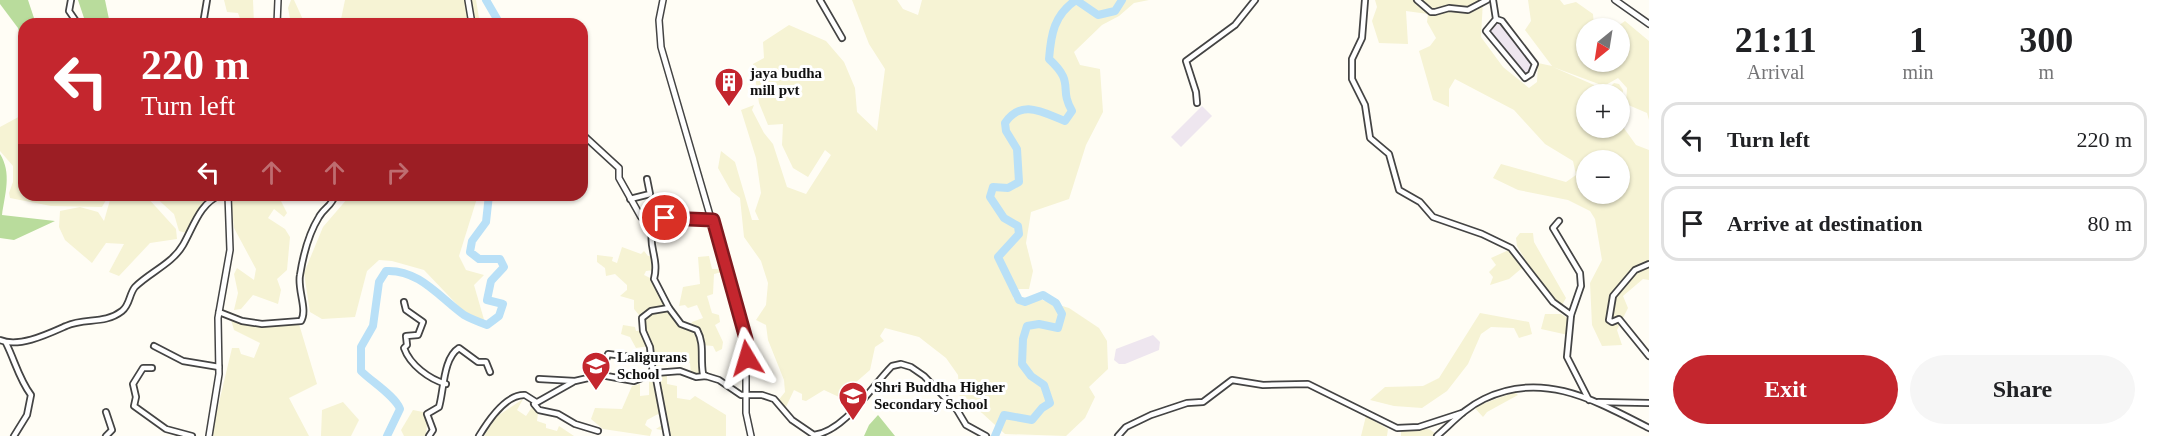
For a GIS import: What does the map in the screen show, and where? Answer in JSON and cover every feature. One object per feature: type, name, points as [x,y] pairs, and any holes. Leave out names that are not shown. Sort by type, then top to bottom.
[{"type":"street","points":[[71,0],[69,10],[74,18]]},
{"type":"street","points":[[204,18],[207,0]]},
{"type":"street","points":[[277,18],[278,0]]},
{"type":"street","points":[[468,0],[471,18]]},
{"type":"street","points":[[663,0],[659,20],[661,47],[746,339],[746,396],[751,436]]},
{"type":"street","points":[[820,0],[842,38]]},
{"type":"street","points":[[1197,103],[1196,92],[1186,61],[1235,25],[1255,0]]},
{"type":"street","points":[[1365,0],[1362,38],[1352,59],[1352,79],[1365,105],[1370,138],[1389,154],[1399,190],[1420,202],[1432,217],[1482,234],[1511,248],[1553,303],[1570,315]]},
{"type":"street","points":[[1417,0],[1431,12],[1435,12],[1449,8],[1468,10],[1487,0]]},
{"type":"street","points":[[1493,0],[1496,19],[1486,32],[1525,78],[1531,74],[1535,64],[1503,21],[1496,19]]},
{"type":"street","points":[[1615,0],[1649,24]]},
{"type":"street","points":[[588,140],[619,168],[619,178],[652,234],[650,241],[657,266],[654,279],[669,308],[681,324],[697,330],[703,343],[701,364],[703,374],[706,376]]},
{"type":"street","points":[[630,199],[650,194],[647,179]]},
{"type":"street","points":[[6,343],[43,336],[76,321],[103,322],[122,312],[128,305],[134,288],[162,269],[184,244],[194,222],[211,201]]},
{"type":"street","points":[[209,436],[219,367],[219,312],[230,256],[228,201]]},
{"type":"street","points":[[219,312],[242,321],[262,324],[301,321],[303,313],[299,289],[303,262],[318,219],[333,201]]},
{"type":"street","points":[[641,217],[713,220]]},
{"type":"street","points":[[1559,221],[1553,228],[1580,273],[1581,286],[1570,315],[1568,357],[1589,400]]},
{"type":"street","points":[[1649,264],[1635,270],[1613,296],[1609,320],[1619,319],[1649,356]]},
{"type":"street","points":[[404,302],[406,310],[423,322],[418,335],[406,336],[407,345],[404,348],[406,356],[433,381],[446,384]]},
{"type":"street","points":[[667,436],[650,346],[643,332],[642,318],[651,311],[669,308]]},
{"type":"street","points":[[0,340],[6,343],[17,364],[20,382],[31,395],[27,415],[14,436]]},
{"type":"street","points":[[154,346],[183,361],[219,367]]},
{"type":"street","points":[[429,436],[433,430],[427,414],[440,407],[451,356],[459,348],[478,362],[486,363],[490,372]]},
{"type":"street","points":[[601,375],[608,354],[624,356]]},
{"type":"street","points":[[536,402],[575,381],[601,375],[634,381],[654,374],[680,371],[696,377],[706,376],[719,380],[741,395],[762,395],[774,399],[792,420],[814,435],[820,435],[847,417],[892,366],[901,364],[924,376],[957,410],[966,425],[987,436]]},
{"type":"street","points":[[152,368],[143,368],[133,384],[136,397],[134,406],[166,429],[192,436]]},
{"type":"street","points":[[538,379],[575,381]]},
{"type":"street","points":[[1118,436],[1126,427],[1151,415],[1187,403],[1203,402],[1232,380],[1263,385],[1308,384],[1397,428],[1419,427],[1462,413]]},
{"type":"street","points":[[1437,436],[1462,413],[1484,399],[1536,385],[1549,386],[1598,402],[1649,403]]},
{"type":"street","points":[[479,436],[494,413],[512,399],[525,395],[536,402]]},
{"type":"street","points":[[536,402],[534,404],[539,410],[558,414],[575,424],[598,431]]},
{"type":"street","points":[[1598,402],[1649,428]]},
{"type":"street","points":[[106,412],[112,430],[106,436]]},
{"type":"shaded area","points":[[224,0],[253,0],[254,18],[240,18],[238,13],[227,12]]},
{"type":"shaded area","points":[[291,0],[294,0],[302,18],[290,18],[288,8]]},
{"type":"shaded area","points":[[345,0],[476,0],[479,18],[341,18]]},
{"type":"shaded area","points":[[852,0],[897,0],[903,9],[918,15],[922,0],[1149,0],[1134,3],[1119,16],[1102,25],[1074,52],[1080,65],[1100,69],[1103,112],[1086,145],[1069,199],[1031,212],[1026,243],[1033,271],[1029,289],[1013,289],[1013,298],[1021,304],[1039,299],[1069,308],[1099,328],[1107,341],[1108,369],[1089,387],[1095,397],[1085,418],[1066,436],[1005,434],[982,413],[960,400],[958,375],[946,358],[919,337],[885,328],[880,336],[884,341],[875,347],[870,370],[839,397],[824,390],[806,401],[802,400],[802,394],[794,390],[785,409],[777,402],[785,392],[784,380],[768,340],[766,325],[756,320],[766,305],[768,283],[761,261],[744,237],[740,198],[731,191],[718,168],[721,151],[735,162],[752,220],[759,220],[755,211],[761,193],[756,158],[741,110],[754,105],[752,110],[764,133],[773,144],[787,187],[806,194],[831,155],[825,150],[808,177],[793,168],[782,145],[783,124],[768,125],[759,103],[753,64],[764,58],[763,42],[789,25],[826,41],[844,62],[855,88],[857,112],[877,131],[885,69],[869,44]]},
{"type":"shaded area","points":[[1375,0],[1483,0],[1481,37],[1503,67],[1529,88],[1537,82],[1538,63],[1552,66],[1525,30],[1531,21],[1528,0],[1560,0],[1564,5],[1576,2],[1593,14],[1593,18],[1576,18],[1576,72],[1630,72],[1630,25],[1649,41],[1649,120],[1647,113],[1630,106],[1630,84],[1623,84],[1618,78],[1608,84],[1599,84],[1553,67],[1592,84],[1576,84],[1576,138],[1630,137],[1636,145],[1649,150],[1649,280],[1643,279],[1623,296],[1628,308],[1617,330],[1622,345],[1602,346],[1592,325],[1590,283],[1602,260],[1595,219],[1590,211],[1576,204],[1630,204],[1630,150],[1576,150],[1576,175],[1573,161],[1545,144],[1514,110],[1455,79],[1449,89],[1449,107],[1433,100],[1419,51],[1430,46],[1436,38],[1427,22],[1428,14],[1406,11],[1408,44],[1379,43],[1372,21],[1377,7]]},
{"type":"shaded area","points":[[1501,21],[1535,67],[1522,76],[1488,30]]},
{"type":"shaded area","points":[[1202,106],[1212,116],[1181,147],[1171,137]]},
{"type":"shaded area","points":[[18,117],[18,200],[10,198],[13,166],[0,151],[0,127]]},
{"type":"shaded area","points":[[1501,164],[1566,182],[1576,175],[1576,204],[1568,200],[1518,190],[1493,178]]},
{"type":"shaded area","points":[[25,201],[106,201],[102,207],[51,206]]},
{"type":"shaded area","points":[[110,201],[151,201],[176,229],[177,239],[150,243],[119,276],[109,272],[124,244],[106,243],[92,263],[65,240],[59,227],[60,211],[80,207],[98,212],[104,221]]},
{"type":"shaded area","points":[[160,201],[207,201],[206,210],[190,234],[179,231],[174,214]]},
{"type":"shaded area","points":[[231,201],[281,201],[287,213],[284,217],[274,209],[268,218],[285,229],[290,237],[287,270],[277,279],[281,290],[278,304],[253,295],[241,309],[234,310],[238,293],[234,274],[237,268],[254,280],[256,269],[234,228]]},
{"type":"shaded area","points":[[345,201],[476,201],[459,256],[466,270],[484,275],[474,285],[485,323],[468,316],[424,270],[392,261],[379,260],[367,271],[355,317],[322,319],[310,312],[304,273],[323,227]]},
{"type":"shaded area","points":[[1520,233],[1533,233],[1534,242],[1566,298],[1561,307],[1538,281],[1517,246],[1516,238]]},
{"type":"shaded area","points":[[622,247],[641,254],[644,251],[648,256],[653,255],[654,270],[646,271],[644,275],[652,279],[681,327],[689,329],[692,322],[703,318],[697,305],[688,308],[685,305],[679,306],[683,287],[700,284],[698,257],[709,256],[712,269],[721,269],[722,272],[714,274],[713,294],[707,296],[712,313],[719,315],[720,322],[715,325],[723,342],[722,349],[716,352],[713,346],[702,345],[703,378],[691,374],[690,363],[652,366],[650,346],[636,348],[630,337],[621,334],[623,325],[635,327],[636,331],[643,330],[644,321],[634,309],[634,300],[620,296],[627,290],[627,285],[615,274],[606,276],[605,268],[597,262],[597,255],[613,257],[612,261],[617,263]]},
{"type":"shaded area","points":[[1511,249],[1522,268],[1509,279],[1490,285],[1493,277],[1489,272],[1496,265],[1491,258]]},
{"type":"shaded area","points":[[1480,313],[1529,322],[1532,334],[1519,338],[1514,328],[1491,327],[1481,334],[1468,364],[1447,391],[1422,408],[1394,406],[1370,400],[1385,387],[1423,386],[1439,378]]},
{"type":"shaded area","points":[[1545,314],[1561,314],[1569,319],[1568,335],[1541,329]]},
{"type":"shaded area","points":[[231,320],[299,324],[317,384],[289,398],[309,436],[211,436],[232,348],[239,348],[241,354],[254,358],[260,343],[234,330]]},
{"type":"shaded area","points":[[1153,335],[1160,342],[1159,350],[1125,364],[1119,364],[1114,360],[1116,349]]},
{"type":"shaded area","points":[[649,375],[667,376],[667,384],[677,386],[677,398],[690,400],[695,396],[726,415],[726,436],[666,436],[668,431],[656,429],[665,423],[658,414],[647,420],[645,425],[652,430],[650,436],[603,429],[591,419],[595,408],[622,409],[632,386],[640,384],[640,396],[649,395]]},
{"type":"shaded area","points":[[1515,392],[1518,395],[1487,412],[1483,417],[1474,407]]},
{"type":"shaded area","points":[[523,399],[517,410],[526,416],[532,407],[538,413],[537,421],[546,424],[546,428],[557,431],[559,426],[574,436],[484,436],[496,417]]},
{"type":"shaded area","points":[[343,402],[359,420],[351,436],[321,436],[322,410]]},
{"type":"shaded area","points":[[413,410],[428,413],[426,436],[404,436],[401,430]]},
{"type":"shaded area","points":[[1366,416],[1388,429],[1387,436],[1361,436]]},
{"type":"shaded area","points":[[1401,429],[1429,429],[1439,436],[1401,436]]},
{"type":"green space","points":[[0,0],[28,0],[34,18],[18,18],[18,28],[0,4]]},
{"type":"green space","points":[[78,0],[105,0],[109,18],[84,18]]},
{"type":"green space","points":[[0,154],[7,176],[2,215],[55,221],[14,240],[0,238]]},
{"type":"green space","points":[[878,415],[895,436],[864,436],[869,425]]},
{"type":"waterway","points":[[486,0],[496,18]]},
{"type":"waterway","points":[[995,436],[1004,415],[1032,420],[1042,408],[1050,403],[1044,385],[1031,376],[1022,364],[1023,339],[1027,326],[1039,324],[1058,328],[1062,314],[1056,303],[1043,295],[1025,302],[1019,300],[998,257],[1019,234],[1018,226],[1004,218],[990,197],[993,187],[1008,188],[1019,182],[1017,149],[1006,131],[1005,123],[1018,111],[1025,109],[1040,111],[1065,121],[1072,111],[1066,96],[1062,74],[1049,59],[1051,41],[1058,19],[1076,0],[1098,15],[1115,11],[1122,0]]},
{"type":"waterway","points":[[387,436],[400,409],[388,394],[361,371],[361,347],[373,326],[379,282],[386,271],[409,275],[428,286],[464,315],[487,325],[499,316],[503,304],[487,300],[491,281],[504,267],[500,259],[479,259],[470,252],[472,241],[486,222],[488,201]]},
{"type":"place","name":"jaya budha mill pvt","points":[[729,108]]},
{"type":"place","name":"Laligurans School","points":[[596,392]]},
{"type":"place","name":"Shri Buddha Higher Secondary School","points":[[853,422]]},
{"type":"route","points":[[665,218],[713,220],[746,339],[747,358]]}]
